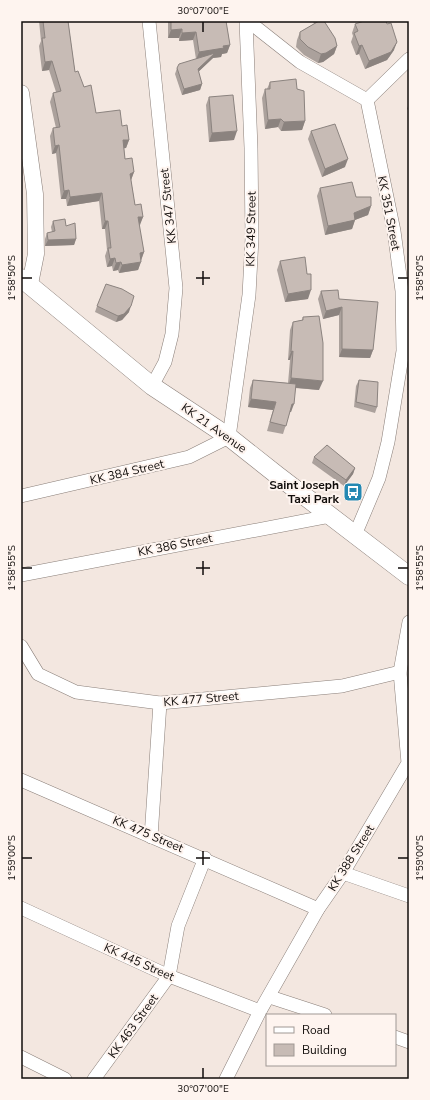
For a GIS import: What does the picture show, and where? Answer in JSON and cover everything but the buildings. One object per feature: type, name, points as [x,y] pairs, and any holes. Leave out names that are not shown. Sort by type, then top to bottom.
[{"type":"main road","name":"KK 21 Avenue","points":[[24,285],[152,386],[229,436],[409,576]]},
{"type":"street","name":"KK 347 Street","points":[[149,21],[176,288],[172,334],[165,362],[152,386]]},
{"type":"street","points":[[247,21],[300,62],[367,100],[409,59]]},
{"type":"street","name":"KK 349 Street","points":[[229,436],[249,295],[252,238],[247,21]]},
{"type":"street","points":[[21,93],[35,194],[36,254],[24,285]]},
{"type":"street","name":"KK 351 Street","points":[[355,535],[379,478],[390,435],[403,351],[402,291],[394,231],[367,100]]},
{"type":"street","name":"KK 384 Street","points":[[21,496],[190,457],[229,436]]},
{"type":"street","name":"KK 386 Street","points":[[21,575],[330,516]]},
{"type":"street","name":"KK 388 Street","points":[[226,1079],[260,1011],[270,997],[318,909],[343,873],[409,763],[400,672],[409,622]]},
{"type":"street","name":"KK 477 Street","points":[[21,646],[38,674],[76,692],[160,703],[342,686],[400,672]]},
{"type":"street","points":[[151,837],[160,703]]},
{"type":"street","name":"KK 475 Street","points":[[21,780],[151,837],[205,858],[318,909]]},
{"type":"street","name":"KK 463 Street","points":[[94,1079],[169,976],[178,926],[205,858]]},
{"type":"street","points":[[343,873],[409,896]]},
{"type":"street","name":"KK 445 Street","points":[[21,908],[169,976],[260,1011]]},
{"type":"street","points":[[270,997],[322,1014]]},
{"type":"street","points":[[396,1037],[409,1042]]},
{"type":"street","points":[[21,1057],[65,1079]]},
{"type":"place","name":"Saint Joseph Taxi Park","points":[[353,492]]}]
